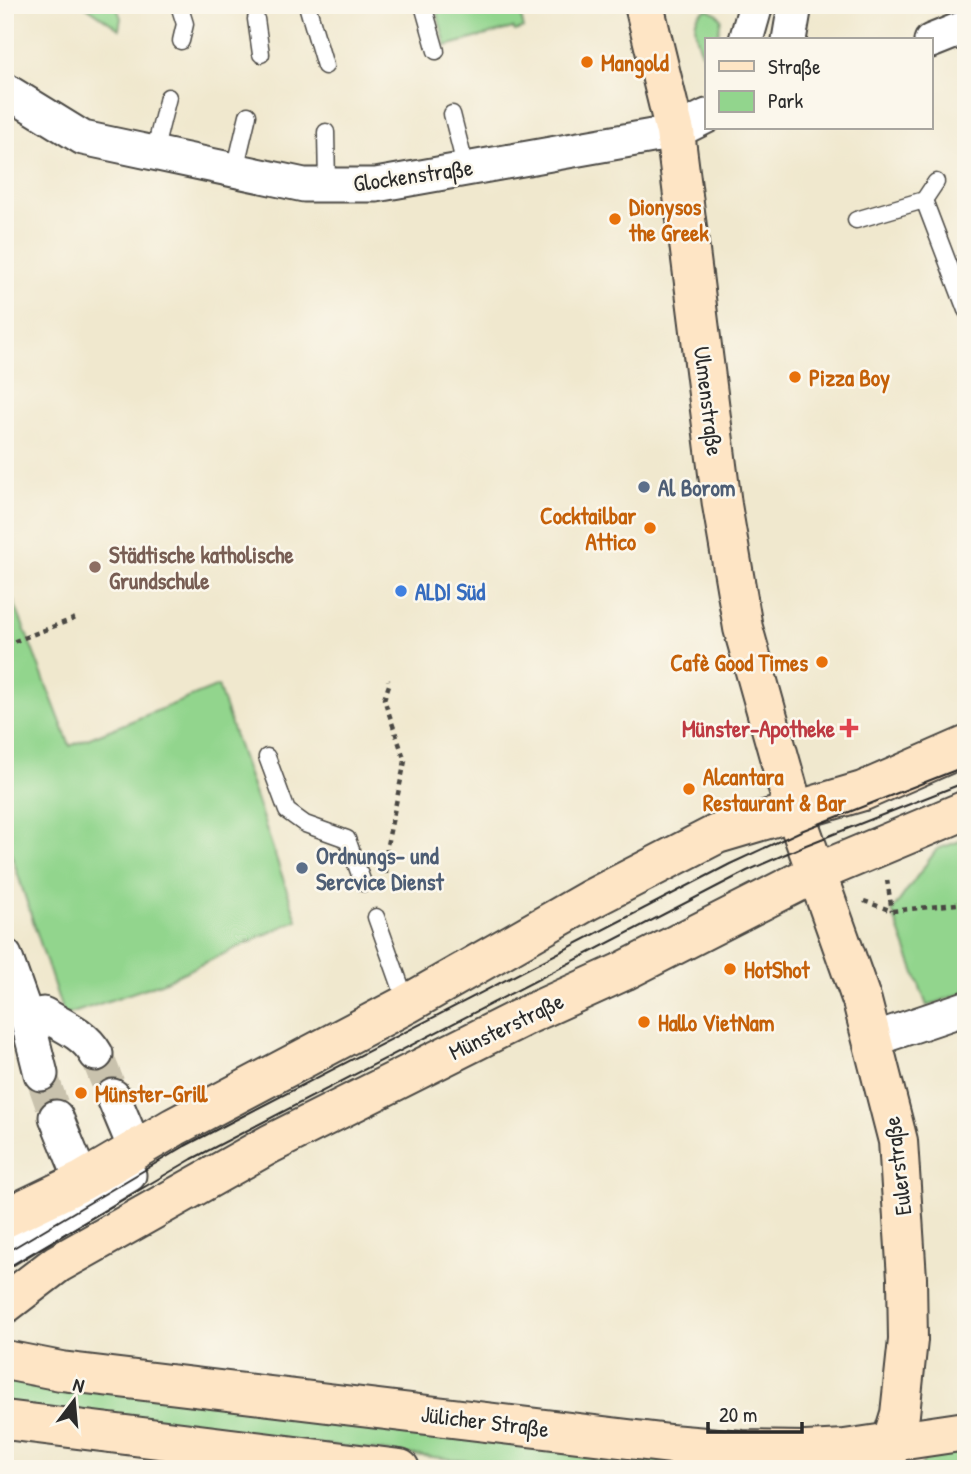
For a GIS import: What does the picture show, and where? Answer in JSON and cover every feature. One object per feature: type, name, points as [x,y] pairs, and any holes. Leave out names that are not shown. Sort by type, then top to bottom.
[{"type":"main road","name":"Ulmenstraße","points":[[644,5],[691,124],[722,505],[743,628],[794,810],[816,873]]},
{"type":"main road","points":[[5,1218],[82,1181],[174,1127],[407,1004],[589,900],[717,834],[863,791],[966,746]]},
{"type":"main road","name":"Münsterstraße","points":[[5,1304],[57,1264],[270,1144],[527,1015],[635,966],[816,873],[966,810]]},
{"type":"main road","name":"Eulerstraße","points":[[816,873],[873,1039],[898,1141],[908,1340],[900,1414],[888,1455]]},
{"type":"main road","name":"Jülicher Straße","points":[[5,1360],[75,1373],[670,1444],[742,1450],[845,1449],[888,1455],[966,1431]]},
{"type":"main road","points":[[5,1420],[400,1469]]},
{"type":"street","points":[[747,38],[756,5]]},
{"type":"street","points":[[789,38],[795,5]]},
{"type":"street","points":[[932,41],[966,27]]},
{"type":"street","name":"Glockenstraße","points":[[5,90],[83,138],[304,185],[376,184],[466,169],[691,124]]},
{"type":"street","points":[[5,956],[27,1018],[41,1074]]},
{"type":"street","points":[[873,1039],[966,1008]]},
{"type":"street","points":[[27,1018],[43,1014],[79,1034],[91,1044],[96,1054]]},
{"type":"street","points":[[113,1096],[136,1151]]},
{"type":"street","points":[[56,1116],[82,1181]]},
{"type":"street","points":[[5,1250],[134,1172],[174,1127]]},
{"type":"street","name":"Münsterstraße","points":[[5,1278],[57,1264]]},
{"type":"lane","points":[[179,5],[186,24],[181,41]]},
{"type":"lane","points":[[307,5],[325,66]]},
{"type":"lane","points":[[423,5],[436,51]]},
{"type":"lane","points":[[256,19],[261,54]]},
{"type":"lane","points":[[154,153],[168,97]]},
{"type":"lane","points":[[452,114],[466,169]]},
{"type":"lane","points":[[235,170],[248,115]]},
{"type":"lane","points":[[326,132],[327,185]]},
{"type":"lane","points":[[856,219],[924,200],[936,182]]},
{"type":"lane","points":[[924,200],[966,310]]},
{"type":"lane","points":[[267,757],[287,811],[305,824],[347,839],[363,883]]},
{"type":"lane","points":[[376,917],[407,1004]]},
{"type":"path","points":[[5,645],[76,618]]},
{"type":"path","points":[[386,874],[387,845],[405,761],[384,699],[388,680]]},
{"type":"path","points":[[831,911],[862,900],[892,911],[966,903]]},
{"type":"green space","points":[[84,5],[116,5],[121,18],[119,29]]},
{"type":"green space","points":[[435,5],[518,5],[524,28],[515,31],[513,28],[446,46]]},
{"type":"green space","points":[[707,9],[718,14],[721,19],[717,38],[705,38],[705,63],[695,26],[700,13]]},
{"type":"green space","points":[[5,579],[70,746],[218,686],[297,920],[161,983],[64,1016],[5,835]]},
{"type":"green space","points":[[966,839],[966,992],[927,1006],[892,911],[937,849]]},
{"type":"green space","points":[[5,1373],[803,1469],[539,1469],[113,1421],[5,1405]]},
{"type":"green space","points":[[966,1448],[966,1469],[921,1469],[925,1454]]},
{"type":"tunnel","points":[[96,1054],[113,1096]]},
{"type":"tunnel","points":[[41,1074],[56,1117]]},
{"type":"tram line","points":[[5,1253],[185,1146],[730,864],[801,831],[966,766]]},
{"type":"tram line","points":[[5,1269],[192,1159],[747,871],[966,782]]},
{"type":"place","name":"Mangold","points":[[587,62]]},
{"type":"place","name":"Dionysos the Greek","points":[[615,219]]},
{"type":"place","name":"Pizza Boy","points":[[795,377]]},
{"type":"place","name":"Al Borom","points":[[644,487]]},
{"type":"place","name":"Cocktailbar Attico","points":[[650,528]]},
{"type":"place","name":"Städtische katholische Grundschule","points":[[95,567]]},
{"type":"place","name":"ALDI Süd","points":[[401,591]]},
{"type":"place","name":"Cafè Good Times","points":[[822,662]]},
{"type":"place","name":"Münster-Apotheke","points":[[849,728]]},
{"type":"place","name":"Alcantara Restaurant & Bar","points":[[689,789]]},
{"type":"place","name":"Ordnungs- und Sercvice Dienst","points":[[302,868]]},
{"type":"place","name":"HotShot","points":[[730,969]]},
{"type":"place","name":"Hallo VietNam","points":[[644,1022]]},
{"type":"place","name":"Münster-Grill","points":[[81,1093]]}]
